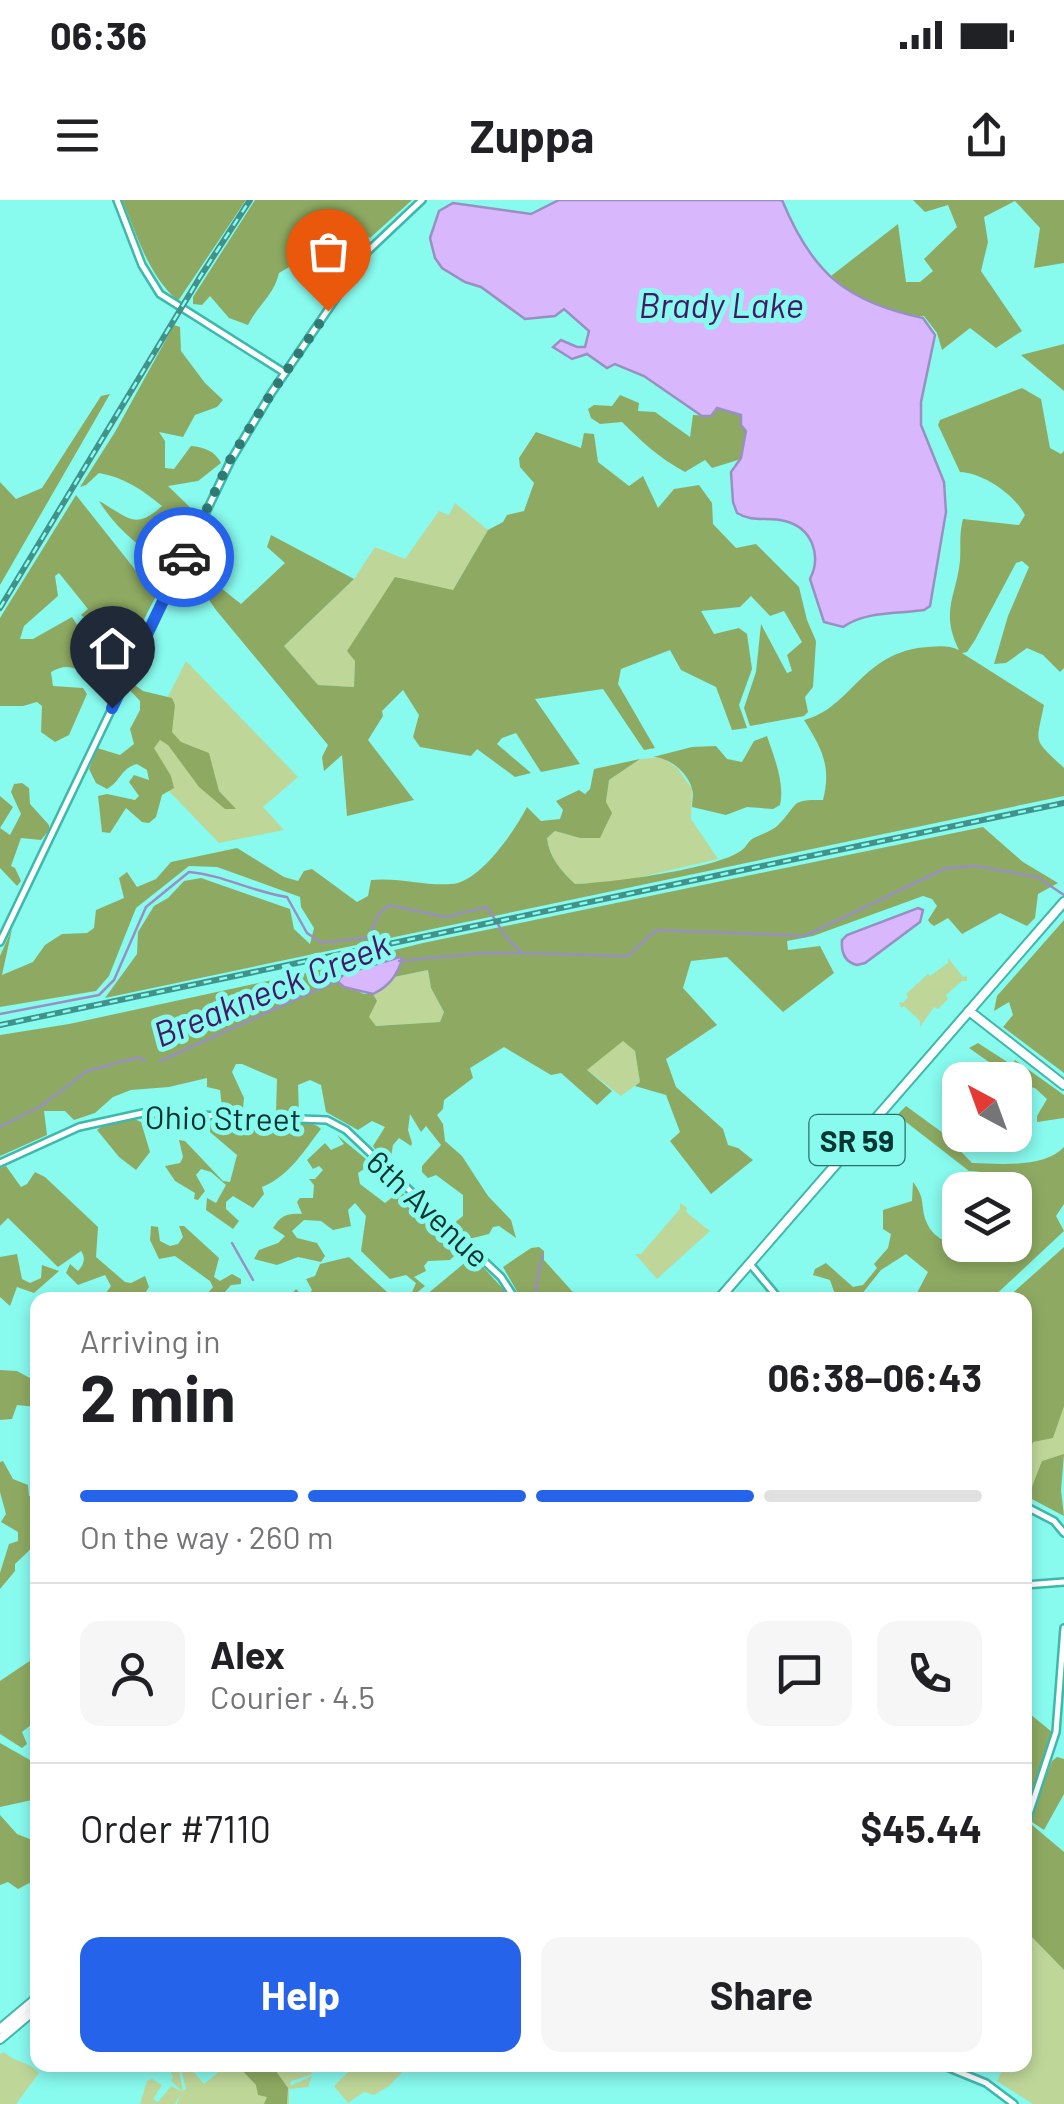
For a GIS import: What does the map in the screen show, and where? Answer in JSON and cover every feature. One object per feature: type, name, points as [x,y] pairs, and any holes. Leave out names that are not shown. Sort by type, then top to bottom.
[{"type":"main road","name":"SR 59","points":[[725,1292],[1062,904]]},
{"type":"main road","points":[[969,1011],[1064,1085]]},
{"type":"main road","points":[[0,2030],[30,2004]]},
{"type":"main road","points":[[0,2039],[30,2014]]},
{"type":"street","points":[[118,200],[148,279],[160,294],[285,373]]},
{"type":"street","points":[[0,942],[230,460],[368,251],[422,200]]},
{"type":"street","name":"Ohio Street","points":[[0,1163],[79,1127],[143,1113],[190,1112],[336,1122]]},
{"type":"street","name":"6th Avenue","points":[[336,1122],[501,1276],[511,1292]]},
{"type":"street","points":[[750,1264],[773,1292]]},
{"type":"street","points":[[1032,1510],[1054,1521],[1064,1533]]},
{"type":"street","points":[[1032,1584],[1064,1582]]},
{"type":"street","points":[[1032,1805],[1056,1732],[1064,1628]]},
{"type":"street","points":[[959,2072],[986,2083],[1014,2104]]},
{"type":"green space","points":[[122,200],[246,200],[178,301],[151,266]]},
{"type":"green space","points":[[255,200],[412,200],[370,238],[356,228],[337,234],[353,260],[335,279],[326,281],[310,269],[310,264],[320,263],[328,270],[336,260],[318,234],[297,248],[301,260],[279,273],[248,325],[229,318],[210,296],[202,305],[193,304],[193,297]]},
{"type":"green space","points":[[913,200],[1064,200],[1064,263],[1034,268],[1040,228],[1015,201],[984,217],[988,242],[981,271],[1022,331],[996,348],[970,328],[942,350],[937,333],[924,316],[899,314],[874,305],[831,276],[898,224],[906,282],[920,282],[933,271],[924,259],[957,227],[948,205],[925,212]]},
{"type":"green space","points":[[174,325],[180,327],[181,351],[223,400],[217,407],[195,415],[183,437],[159,432],[165,441],[165,468],[174,469],[191,446],[209,450],[221,463],[198,481],[168,486],[198,515],[171,570],[123,530],[99,501],[138,520],[162,506],[132,485],[108,475],[99,473],[80,487]]},
{"type":"green space","points":[[1064,344],[1064,391],[1021,355]]},
{"type":"green space","points":[[1022,388],[1041,399],[1050,448],[1061,454],[1064,451],[1064,668],[1060,672],[1043,655],[1027,648],[1006,663],[994,664],[1008,616],[1029,567],[1022,561],[1016,563],[975,640],[962,653],[1044,705],[1039,740],[1064,768],[1064,796],[105,998],[137,954],[138,932],[154,906],[184,881],[201,878],[290,909],[294,929],[310,944],[314,928],[301,907],[300,897],[217,867],[189,866],[136,908],[109,976],[96,991],[0,1007],[0,956],[12,929],[2,975],[33,962],[45,945],[62,934],[87,933],[94,928],[96,910],[124,898],[119,878],[127,872],[137,887],[156,879],[171,862],[237,848],[284,877],[298,881],[304,871],[312,869],[357,902],[368,896],[371,880],[451,884],[485,865],[527,807],[541,821],[560,819],[563,810],[556,801],[579,790],[585,794],[590,789],[594,769],[640,759],[609,780],[606,802],[612,813],[600,838],[580,838],[555,831],[547,838],[556,863],[575,884],[687,869],[742,850],[752,839],[776,826],[796,804],[823,800],[823,757],[804,720],[834,704],[888,658],[928,647],[959,650],[950,615],[963,519],[1019,525],[1025,515],[997,486],[960,472],[938,425],[940,420]]},
{"type":"green space","points":[[110,394],[0,585],[0,482],[16,499],[42,488],[101,396]]},
{"type":"green space","points":[[620,395],[639,403],[638,411],[655,412],[690,437],[693,415],[711,416],[717,408],[741,414],[741,425],[746,431],[741,459],[712,468],[705,460],[685,472],[651,449],[622,422],[600,424],[591,418],[588,409],[594,405],[612,406]]},
{"type":"green space","points":[[536,432],[581,448],[584,433],[594,434],[598,462],[629,486],[643,476],[658,508],[674,489],[699,485],[712,503],[713,524],[736,548],[756,544],[799,587],[816,641],[813,687],[805,697],[808,712],[750,726],[744,708],[756,672],[761,624],[787,673],[792,671],[787,655],[802,642],[784,611],[770,616],[751,596],[740,607],[701,611],[714,634],[739,628],[747,634],[752,669],[739,705],[747,728],[732,730],[716,687],[681,670],[670,650],[621,669],[618,684],[655,748],[644,750],[603,689],[535,699],[580,764],[541,772],[516,733],[497,744],[531,773],[515,777],[477,749],[471,756],[420,747],[413,737],[419,715],[403,690],[382,711],[383,716],[368,740],[414,800],[347,816],[342,755],[324,771],[322,757],[328,745],[194,578],[183,571],[202,530],[208,533],[228,566],[216,584],[241,604],[285,563],[267,547],[271,535],[354,579],[284,646],[318,685],[354,687],[355,661],[347,651],[395,577],[453,590],[488,530],[503,522],[507,515],[524,511],[534,483],[520,467],[519,458]]},
{"type":"green space","points":[[76,495],[156,596],[141,625],[128,617],[119,633],[126,648],[124,657],[101,630],[81,615],[88,609],[59,573],[55,576],[58,596],[24,626],[20,639],[33,639],[72,617],[116,686],[103,689],[73,668],[51,672],[53,686],[83,688],[87,694],[69,735],[55,742],[41,732],[42,706],[37,702],[0,706],[0,618]]},
{"type":"green space","points":[[455,503],[488,530],[453,590],[355,661],[354,687],[318,685],[284,646],[354,579],[375,547],[405,559],[439,511],[449,515]]},
{"type":"green space","points":[[186,661],[298,777],[263,807],[284,830],[219,843],[137,758]]},
{"type":"green space","points":[[132,683],[143,691],[172,698],[172,732],[181,742],[209,753],[219,791],[236,809],[225,809],[199,787],[160,740],[154,748],[174,788],[162,795],[156,817],[149,823],[142,822],[126,808],[110,833],[102,832],[98,796],[135,800],[139,796],[129,782],[134,775],[149,780],[147,770],[137,764],[107,789],[96,783],[89,769],[97,748],[120,755],[134,744],[130,729],[140,710],[140,701],[128,688]]},
{"type":"green space","points":[[767,736],[781,788],[780,805],[773,809],[747,807],[726,815],[692,807],[693,791],[682,771],[653,757],[692,747],[716,746],[727,759],[742,762],[754,741]]},
{"type":"green space","points":[[662,757],[677,768],[692,789],[691,819],[718,859],[619,882],[575,884],[556,863],[547,838],[555,831],[580,838],[606,802],[609,780],[640,759]]},
{"type":"green space","points":[[22,783],[29,788],[30,804],[49,830],[41,840],[21,838],[11,866],[21,881],[17,886],[0,868],[0,828],[10,835],[21,814],[11,792],[14,784]]},
{"type":"green space","points":[[0,796],[13,807],[0,828]]},
{"type":"green space","points":[[983,827],[1023,862],[1058,883],[1038,894],[1035,918],[1027,926],[1000,913],[962,934],[948,918],[934,926],[928,920],[937,906],[923,896],[813,936],[787,941],[788,950],[820,946],[834,973],[783,1012],[727,957],[691,961],[683,988],[717,1025],[666,1059],[676,1087],[723,1129],[728,1145],[753,1160],[711,1194],[670,1141],[680,1132],[666,1095],[635,1086],[640,1082],[635,1051],[623,1041],[587,1070],[612,1091],[597,1105],[561,1073],[551,1075],[504,1047],[470,1068],[473,1078],[444,1100],[437,1115],[443,1124],[445,1141],[462,1156],[488,1196],[511,1220],[516,1238],[499,1226],[489,1234],[469,1239],[453,1224],[463,1216],[463,1195],[436,1175],[428,1178],[422,1172],[422,1166],[441,1145],[426,1126],[421,1132],[410,1114],[411,1146],[399,1138],[386,1165],[373,1146],[385,1127],[372,1121],[358,1130],[326,1112],[321,1085],[310,1080],[298,1085],[299,1114],[276,1113],[277,1079],[242,1064],[236,1064],[232,1072],[244,1098],[243,1109],[222,1107],[220,1090],[207,1087],[207,1078],[131,1090],[113,1097],[95,1113],[74,1120],[65,1111],[44,1111],[47,1135],[0,1156],[0,1035],[69,1024],[370,959],[423,943]],"holes":[[[400,957],[394,977],[428,970],[431,988],[444,1012],[440,1022],[376,1026],[369,1017],[377,1001],[373,994],[331,980],[338,973]]]},
{"type":"green space","points":[[1064,920],[1064,1073],[1003,1027],[1013,1015],[1009,1002],[994,1011],[997,996]]},
{"type":"green space","points":[[948,958],[963,977],[967,976],[967,981],[946,995],[948,999],[938,1009],[934,1007],[920,1027],[920,1021],[904,1006],[901,1008],[899,1002],[903,1003],[906,994],[928,974],[948,963]]},
{"type":"green space","points":[[428,970],[431,988],[444,1012],[440,1022],[376,1026],[368,1017],[377,1001],[373,994],[394,977]]},
{"type":"green space","points":[[623,1040],[635,1051],[640,1082],[621,1096],[587,1070]]},
{"type":"green space","points":[[978,1043],[1007,1062],[989,1062],[969,1048]]},
{"type":"green space","points":[[1032,1072],[1064,1095],[1064,1118],[1037,1122],[1047,1099],[1035,1088]]},
{"type":"green space","points":[[906,1106],[942,1132],[942,1150],[897,1115]]},
{"type":"green space","points":[[211,1116],[260,1120],[267,1124],[265,1129],[276,1130],[276,1120],[287,1120],[307,1122],[321,1129],[289,1169],[262,1187],[264,1194],[253,1208],[233,1196],[226,1202],[226,1209],[239,1221],[233,1229],[206,1210],[207,1198],[216,1203],[226,1185],[201,1169],[196,1175],[205,1191],[198,1200],[194,1199],[195,1193],[175,1181],[165,1166],[180,1163],[183,1157],[179,1140],[185,1141],[223,1181],[230,1182],[237,1155],[210,1132]]},
{"type":"green space","points":[[132,1118],[141,1122],[150,1152],[136,1170],[119,1157],[97,1130],[108,1122]]},
{"type":"green space","points":[[337,1135],[377,1168],[374,1172],[364,1169],[358,1173],[360,1184],[385,1203],[399,1192],[408,1196],[465,1250],[461,1249],[450,1260],[428,1261],[426,1271],[414,1277],[425,1286],[418,1292],[412,1292],[416,1283],[406,1275],[390,1279],[361,1251],[366,1216],[355,1203],[348,1210],[351,1226],[333,1230],[321,1221],[304,1220],[292,1231],[297,1238],[317,1243],[325,1256],[321,1262],[298,1257],[277,1265],[254,1259],[259,1250],[285,1236],[273,1228],[279,1220],[302,1214],[297,1202],[300,1198],[313,1198],[314,1185],[309,1179],[315,1179],[323,1170],[319,1166],[313,1169],[307,1160],[325,1143],[331,1150],[344,1144]]},
{"type":"green space","points":[[1064,1147],[1064,1204],[1056,1216],[1064,1231],[1032,1261],[1032,1172],[969,1171],[945,1152],[961,1152],[972,1163],[1008,1164],[1034,1162]]},
{"type":"green space","points":[[6,1166],[21,1187],[35,1172],[45,1177],[98,1227],[96,1257],[125,1282],[145,1276],[149,1287],[146,1292],[107,1292],[111,1286],[105,1275],[78,1285],[66,1273],[70,1264],[78,1271],[82,1266],[81,1251],[58,1267],[8,1218],[0,1226],[0,1168]]},
{"type":"green space","points":[[913,1182],[926,1221],[941,1239],[942,1262],[1031,1262],[999,1292],[918,1292],[928,1272],[906,1254],[881,1270],[863,1292],[834,1292],[830,1280],[813,1275],[815,1269],[826,1263],[853,1287],[863,1285],[888,1248],[891,1234],[883,1229],[883,1210],[912,1201]]},
{"type":"green space","points":[[680,1203],[710,1231],[657,1279],[635,1254],[641,1254],[680,1209]]},
{"type":"green space","points":[[151,1226],[158,1227],[160,1241],[170,1246],[178,1244],[183,1237],[179,1226],[184,1226],[219,1258],[214,1277],[220,1281],[232,1274],[241,1279],[241,1284],[231,1285],[225,1292],[209,1292],[213,1287],[210,1281],[175,1256],[159,1259],[150,1240]]},
{"type":"green space","points":[[1064,1247],[1064,1406],[1053,1438],[1032,1445],[1032,1292],[1014,1292]]},
{"type":"green space","points":[[531,1248],[544,1251],[544,1260],[573,1292],[517,1292],[503,1267]]},
{"type":"green space","points":[[17,1254],[22,1279],[30,1283],[41,1278],[42,1265],[59,1271],[35,1292],[17,1287],[10,1306],[0,1297],[0,1257]]},
{"type":"green space","points":[[473,1256],[505,1291],[505,1292],[430,1292]]},
{"type":"green space","points":[[349,1257],[387,1292],[311,1292],[306,1279],[315,1276],[320,1264]]},
{"type":"green space","points":[[1064,1340],[1064,1457],[1041,1472],[1032,1490],[1032,1366]]},
{"type":"green space","points":[[0,1370],[17,1371],[30,1378],[30,1406],[17,1405],[12,1419],[0,1420]]},
{"type":"green space","points":[[1064,1454],[1064,1516],[1032,1499],[1032,1487],[1042,1461]]},
{"type":"green space","points":[[0,1462],[13,1479],[28,1485],[30,1550],[15,1564],[15,1571],[0,1589],[0,1573],[9,1544],[18,1541],[18,1532],[1,1522],[6,1514],[0,1492]]},
{"type":"green space","points":[[30,1661],[30,1726],[22,1732],[27,1744],[22,1748],[0,1734],[0,1681]]},
{"type":"green space","points":[[1032,1716],[1052,1732],[1032,1794]]},
{"type":"green space","points":[[0,1743],[30,1760],[30,1801],[0,1807]]},
{"type":"green space","points":[[1057,1757],[1064,1759],[1064,1794],[1044,1830],[1032,1822],[1032,1812]]},
{"type":"green space","points":[[0,1815],[17,1834],[30,1839],[30,1883],[18,1889],[8,1882],[0,1885]]},
{"type":"green space","points":[[1032,1825],[1064,1852],[1064,1970],[1032,1937]]},
{"type":"green space","points":[[1032,1937],[1064,1970],[1064,2104],[1033,2104],[997,2081],[1001,2072],[1032,2072]]},
{"type":"green space","points":[[4,2052],[30,2066],[30,2072],[39,2073],[16,2104],[0,2104],[0,2054]]},
{"type":"green space","points":[[171,2072],[179,2072],[183,2091],[186,2089],[182,2072],[194,2072],[204,2084],[219,2072],[313,2074],[291,2081],[290,2086],[312,2076],[308,2087],[289,2089],[289,2104],[177,2104],[180,2095],[175,2104],[140,2104],[147,2081],[152,2079],[162,2085],[153,2099],[158,2102],[171,2086],[183,2092],[171,2081]]},
{"type":"green space","points":[[244,2072],[277,2072],[288,2088],[287,2104],[264,2104],[267,2097],[258,2095],[256,2085]]},
{"type":"green space","points":[[348,2072],[402,2072],[374,2095],[364,2092],[348,2103],[334,2086]]},
{"type":"water","name":"Brady Lake","points":[[559,200],[782,200],[806,247],[835,280],[873,303],[923,318],[935,335],[921,402],[921,425],[944,482],[946,512],[930,606],[871,616],[843,627],[824,622],[810,579],[815,561],[808,536],[785,521],[737,513],[731,472],[741,458],[746,431],[741,415],[717,408],[711,416],[702,416],[644,376],[615,364],[607,368],[587,354],[572,359],[553,347],[561,340],[585,347],[589,331],[564,309],[555,316],[525,319],[481,287],[442,268],[435,258],[430,238],[439,211],[453,203],[531,214]]},
{"type":"water","points":[[918,908],[923,910],[920,922],[865,963],[849,962],[842,949],[842,940],[847,935]]},
{"type":"water","points":[[400,957],[394,976],[373,994],[344,987],[337,981],[344,974]]},
{"type":"waterway","name":"Breakneck Creek","points":[[0,1014],[99,995],[114,980],[146,907],[189,872],[287,897],[307,933],[322,943],[369,937],[378,915],[389,905],[445,917],[487,907],[506,937],[522,953],[628,956],[656,930],[805,936],[946,868],[976,866],[1037,877],[1064,895]]},
{"type":"waterway","name":"Breakneck Creek","points":[[399,961],[521,953]]},
{"type":"waterway","name":"Breakneck Creek","points":[[160,1061],[339,980]]},
{"type":"waterway","name":"Breakneck Creek","points":[[0,1127],[41,1106],[87,1071],[139,1057],[145,1061]]},
{"type":"waterway","points":[[232,1243],[253,1280]]},
{"type":"waterway","points":[[535,1292],[542,1254]]},
{"type":"railway","points":[[0,608],[250,200]]},
{"type":"railway","points":[[0,1025],[1064,803]]},
{"type":"way so far","points":[[184,557],[230,460],[328,311]]},
{"type":"route","points":[[112,708],[184,557]]}]
